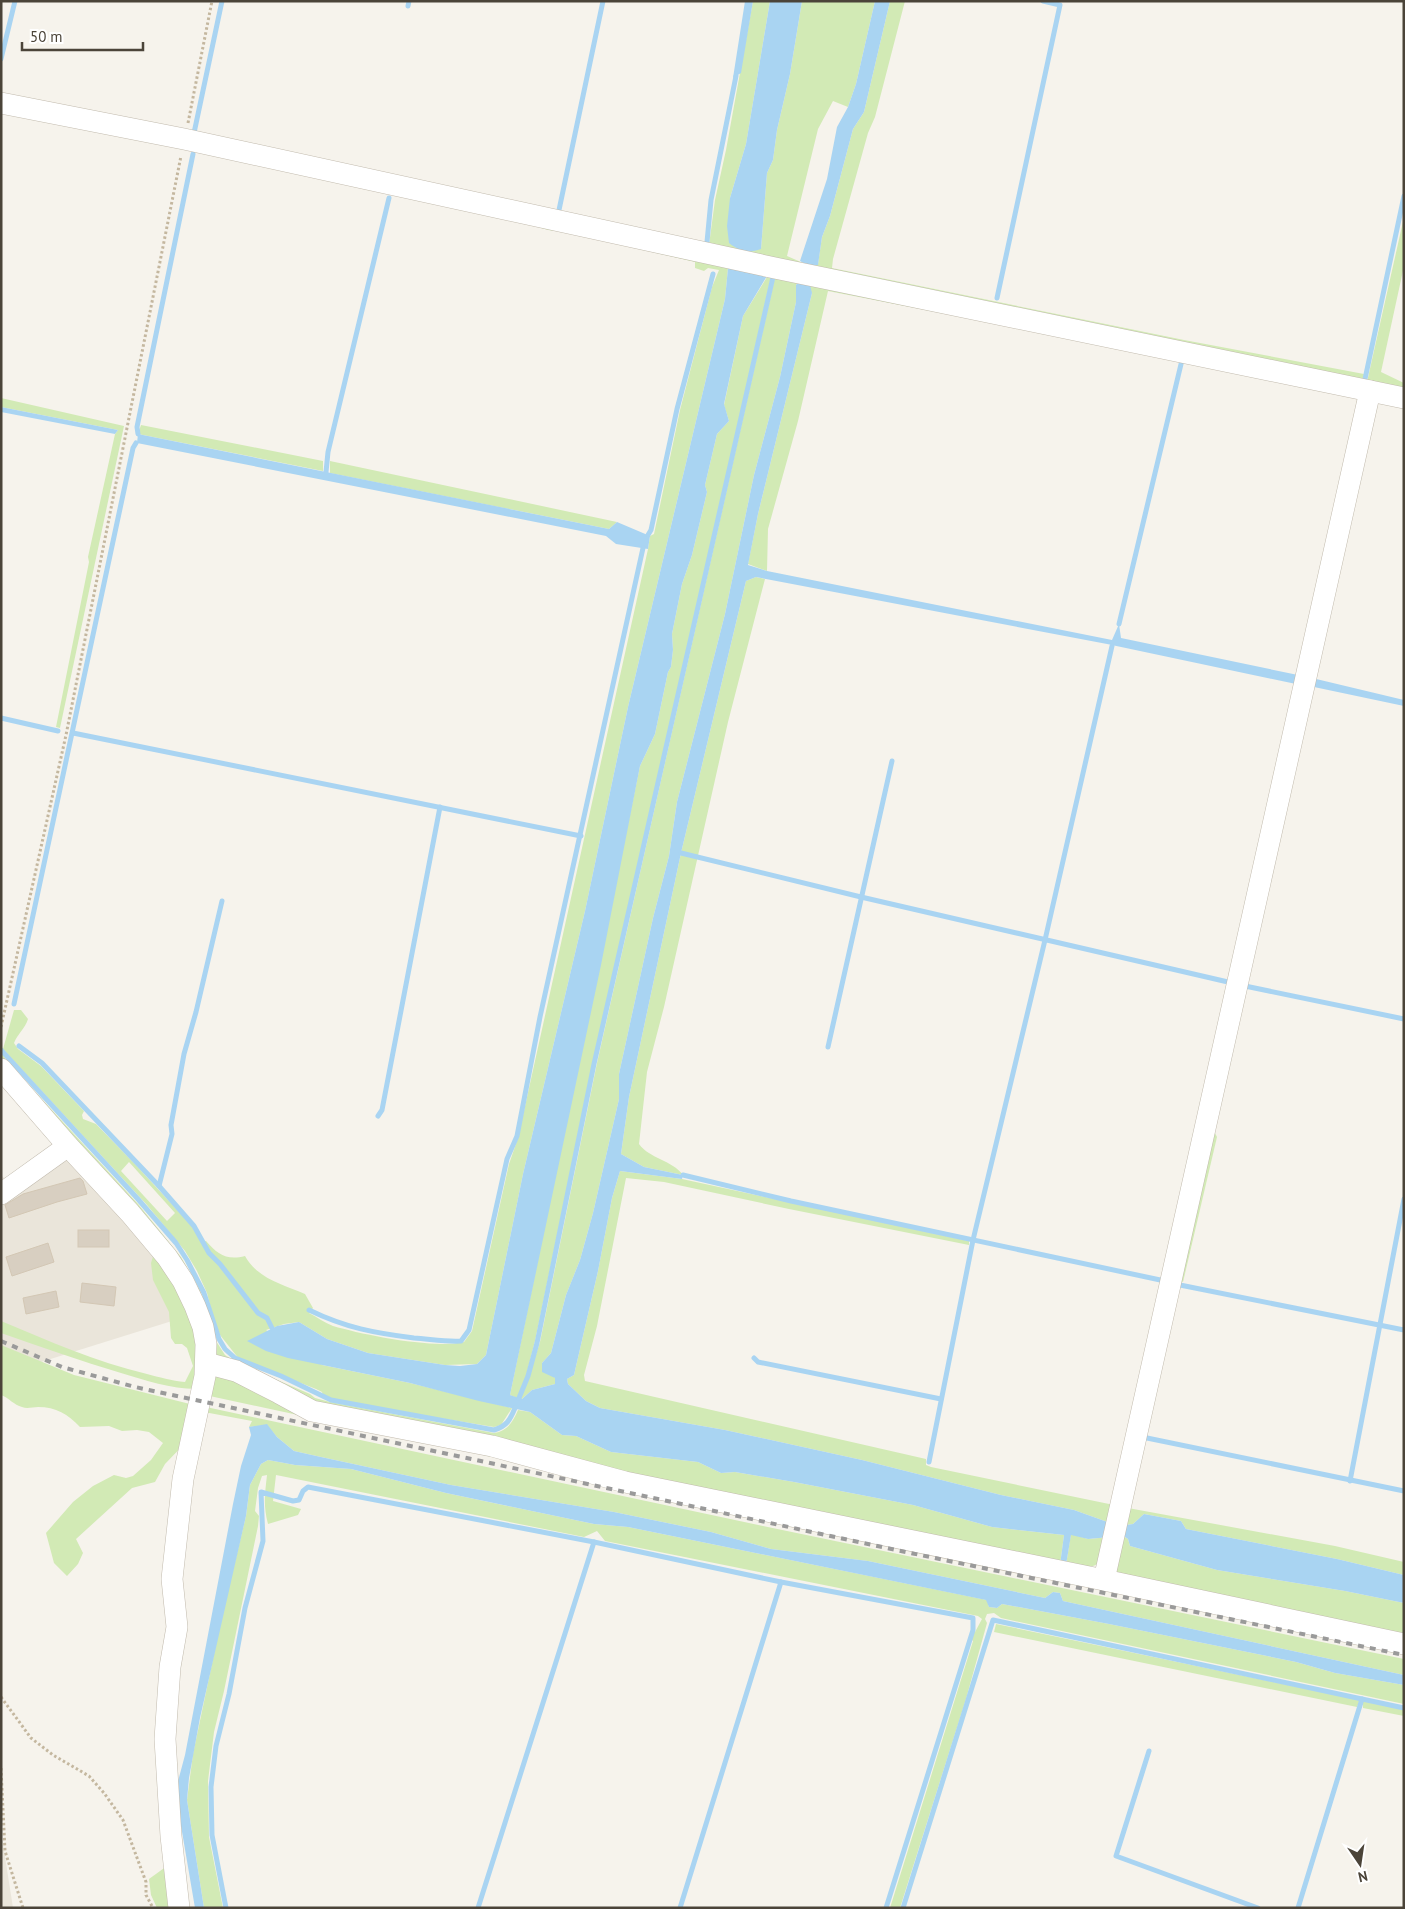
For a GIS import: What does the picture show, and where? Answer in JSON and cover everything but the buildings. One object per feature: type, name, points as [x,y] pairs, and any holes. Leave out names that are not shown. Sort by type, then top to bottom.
[{"type":"street","points":[[1,103],[184,139],[775,268],[1404,398]]},
{"type":"street","points":[[1104,1580],[1370,391]]},
{"type":"street","points":[[1,1069],[167,1257],[183,1281],[203,1327],[206,1363],[196,1423],[183,1478],[172,1579],[177,1627],[170,1667],[165,1739],[171,1836],[179,1908]]},
{"type":"street","points":[[1,1194],[68,1146]]},
{"type":"street","points":[[206,1363],[236,1371],[312,1411],[492,1446],[625,1482],[1104,1580],[1404,1644]]},
{"type":"path","points":[[1,1027],[66,735],[212,1]]},
{"type":"path","points":[[1,1697],[32,1738],[53,1755],[89,1776],[104,1793],[123,1820],[146,1882],[146,1896],[153,1908]]},
{"type":"path","points":[[1,1768],[4,1851],[23,1908]]},
{"type":"shaded area","points":[[73,1144],[153,1251],[172,1321],[9,1372],[1,1390],[1,1175],[4,1178]]},
{"type":"shaded area","points":[[1,1831],[13,1908],[1,1908]]},
{"type":"green space","points":[[753,1],[770,1],[746,144],[730,198],[761,249],[767,173],[773,160],[802,1],[875,1],[856,84],[848,107],[833,101],[818,129],[787,256],[810,266],[818,264],[822,237],[830,216],[853,129],[864,112],[890,1],[905,1],[875,117],[868,133],[832,268],[1184,340],[1364,374],[1362,383],[709,245],[715,200]]},
{"type":"green space","points":[[489,212],[1177,359],[828,291],[798,421],[768,529],[767,571],[748,564],[758,514],[812,293],[799,282],[796,285],[796,302],[780,377],[754,475],[725,614],[677,802],[669,856],[653,918],[619,1074],[619,1099],[593,1213],[580,1260],[566,1295],[551,1353],[542,1363],[555,1378],[555,1384],[532,1390],[520,1399],[540,1342],[597,1063],[775,277],[771,277],[593,1063],[535,1341],[526,1376],[517,1398],[510,1395],[640,766],[655,734],[668,672],[671,667],[672,634],[682,584],[692,555],[707,492],[705,485],[717,434],[729,421],[724,405],[743,316],[767,277],[728,268],[725,299],[628,707],[585,911],[523,1174],[486,1355],[477,1364],[445,1365],[368,1353],[327,1339],[299,1322],[284,1324],[266,1330],[322,1365],[410,1383],[512,1408],[501,1425],[494,1427],[328,1398],[316,1389],[239,1359],[220,1335],[207,1293],[185,1251],[147,1205],[3,1049],[14,1010],[21,1010],[28,1019],[14,1043],[18,1049],[41,1066],[84,1111],[83,1119],[96,1124],[134,1163],[192,1226],[201,1242],[206,1241],[218,1253],[228,1257],[245,1256],[250,1264],[271,1280],[305,1294],[313,1308],[309,1313],[333,1326],[380,1337],[435,1344],[464,1342],[472,1331],[509,1164],[518,1138],[650,536],[654,534],[680,410],[712,287],[719,270],[708,268],[704,271],[695,268],[695,262],[567,232],[548,230]],"holes":[[[129,1162],[175,1213],[167,1221],[121,1171]]]},
{"type":"green space","points":[[1404,217],[1404,266],[1381,372],[1404,383],[1404,390],[1367,382]]},
{"type":"green space","points":[[1,398],[124,426],[60,728],[56,727],[89,562],[88,557],[115,434],[118,430],[1,407]]},
{"type":"green space","points":[[141,425],[323,461],[323,471],[138,434]]},
{"type":"green space","points":[[330,461],[617,522],[609,529],[330,473]]},
{"type":"green space","points":[[756,577],[765,579],[728,722],[664,1007],[647,1072],[639,1144],[649,1153],[673,1166],[683,1175],[644,1167],[621,1154],[629,1097],[681,853],[746,581]]},
{"type":"green space","points":[[1,1052],[139,1205],[181,1257],[200,1290],[216,1341],[225,1355],[238,1363],[310,1394],[315,1398],[330,1402],[494,1433],[503,1430],[509,1425],[518,1410],[530,1412],[562,1435],[576,1436],[611,1452],[698,1462],[721,1473],[735,1472],[913,1505],[992,1527],[1064,1535],[1060,1565],[325,1407],[215,1359],[199,1299],[1,1061]]},
{"type":"green space","points":[[1214,1131],[1217,1137],[1183,1282],[1177,1279]]},
{"type":"green space","points":[[620,1171],[682,1179],[969,1241],[969,1245],[664,1182],[626,1178],[597,1326],[584,1375],[585,1381],[926,1459],[926,1465],[931,1467],[1114,1505],[1113,1524],[1074,1510],[1001,1495],[862,1460],[725,1430],[600,1408],[586,1401],[568,1384],[567,1379],[574,1375],[598,1271],[612,1198]]},
{"type":"green space","points":[[155,1250],[197,1319],[196,1389],[168,1386],[139,1378],[1,1333],[1,1321],[109,1363],[161,1378],[185,1382],[193,1366],[187,1348],[182,1344],[175,1344],[171,1338],[169,1312],[153,1280],[151,1263]]},
{"type":"green space","points":[[1,1345],[74,1375],[194,1405],[188,1440],[165,1464],[155,1482],[132,1488],[76,1539],[83,1553],[78,1564],[67,1576],[54,1563],[46,1533],[73,1502],[93,1486],[114,1475],[126,1478],[133,1476],[151,1460],[163,1443],[149,1432],[137,1430],[122,1431],[109,1426],[80,1427],[71,1418],[56,1410],[44,1407],[26,1408],[16,1405],[1,1395]]},
{"type":"green space","points":[[218,1374],[278,1395],[599,1480],[205,1395],[212,1379]]},
{"type":"green space","points":[[206,1407],[763,1526],[1404,1659],[1404,1675],[1063,1601],[1060,1593],[1053,1592],[1045,1598],[868,1561],[771,1549],[711,1532],[614,1512],[451,1485],[294,1451],[277,1437],[267,1425],[249,1427],[252,1421],[204,1412]]},
{"type":"green space","points":[[268,1460],[295,1465],[351,1469],[446,1493],[594,1524],[628,1527],[987,1600],[989,1607],[997,1608],[1002,1604],[1109,1624],[1296,1662],[1335,1673],[1404,1685],[1404,1704],[1001,1618],[994,1613],[987,1614],[985,1619],[987,1623],[966,1699],[900,1908],[890,1908],[973,1641],[969,1637],[971,1632],[975,1632],[982,1619],[978,1616],[605,1541],[597,1531],[584,1537],[276,1475],[273,1501],[301,1509],[298,1515],[268,1524],[265,1505],[267,1475],[262,1476],[258,1488],[255,1511],[259,1516],[258,1526],[214,1732],[208,1781],[209,1837],[223,1908],[204,1908],[187,1800],[193,1754],[222,1616],[246,1516],[250,1485],[261,1464]]},
{"type":"green space","points":[[1128,1508],[1335,1546],[1404,1562],[1404,1575],[1337,1559],[1186,1529],[1181,1521],[1144,1514],[1133,1524],[1126,1525]]},
{"type":"green space","points":[[1071,1534],[1088,1539],[1110,1537],[1100,1561],[1096,1565],[1086,1567],[1066,1565]]},
{"type":"green space","points":[[1122,1535],[1128,1539],[1130,1546],[1217,1570],[1345,1591],[1404,1603],[1404,1636],[1118,1573],[1114,1569]]},
{"type":"green space","points":[[996,1624],[1360,1700],[1357,1707],[994,1632]]},
{"type":"green space","points":[[1363,1701],[1404,1709],[1404,1716],[1363,1708]]},
{"type":"green space","points":[[167,1866],[174,1908],[157,1908],[151,1895],[149,1879]]},
{"type":"water","points":[[745,1],[753,1],[741,73],[733,78]]},
{"type":"water","points":[[770,1],[802,1],[773,160],[767,173],[761,249],[748,251],[740,250],[729,243],[727,226],[730,198],[746,144]]},
{"type":"water","points":[[875,1],[890,1],[864,112],[853,129],[830,216],[822,237],[818,265],[809,266],[800,261],[827,179],[837,127],[848,107],[856,84]]},
{"type":"water","points":[[728,268],[767,276],[743,316],[724,404],[729,421],[717,434],[705,485],[707,492],[692,555],[682,584],[672,634],[671,667],[668,672],[655,734],[640,766],[601,965],[510,1395],[522,1399],[532,1390],[555,1384],[555,1378],[542,1372],[542,1363],[551,1353],[566,1295],[580,1260],[593,1213],[619,1099],[619,1074],[653,918],[669,856],[677,802],[725,614],[754,475],[780,377],[796,302],[796,285],[799,282],[810,285],[812,293],[758,514],[748,565],[767,571],[1112,640],[1119,624],[1121,638],[1298,675],[1296,684],[1107,644],[756,577],[746,581],[681,853],[629,1097],[621,1154],[644,1167],[683,1175],[682,1179],[620,1171],[612,1198],[598,1271],[574,1375],[567,1379],[568,1384],[586,1401],[600,1408],[725,1430],[862,1460],[1001,1495],[1074,1510],[1113,1524],[1110,1537],[1088,1539],[1071,1535],[1066,1565],[1060,1565],[1064,1535],[992,1527],[913,1505],[735,1472],[721,1473],[698,1462],[611,1452],[576,1436],[562,1435],[530,1412],[410,1383],[288,1358],[266,1351],[247,1341],[277,1326],[299,1322],[327,1339],[368,1353],[460,1366],[477,1364],[486,1355],[523,1174],[585,911],[628,707],[725,299]]},
{"type":"water","points":[[1,407],[118,430],[115,434],[1,412]]},
{"type":"water","points":[[138,434],[609,529],[617,522],[650,536],[648,549],[616,544],[606,536],[137,443]]},
{"type":"water","points":[[1312,678],[1404,700],[1404,706],[1314,687]]},
{"type":"water","points":[[267,1424],[277,1437],[294,1451],[451,1485],[614,1512],[711,1532],[771,1549],[868,1561],[1045,1598],[1053,1592],[1060,1593],[1063,1601],[1404,1675],[1404,1685],[1335,1673],[1296,1662],[1109,1624],[1002,1604],[997,1608],[989,1607],[986,1600],[628,1527],[594,1524],[446,1493],[351,1469],[295,1465],[268,1460],[261,1464],[250,1485],[246,1516],[200,1718],[189,1778],[187,1800],[204,1908],[195,1908],[180,1820],[177,1785],[185,1755],[241,1466],[251,1435],[249,1427]]},
{"type":"water","points":[[1144,1514],[1181,1521],[1186,1529],[1337,1559],[1404,1575],[1404,1603],[1345,1591],[1217,1570],[1130,1546],[1128,1539],[1122,1535],[1126,1525],[1133,1524]]},
{"type":"waterway","points":[[1,59],[15,1]]},
{"type":"waterway","points":[[194,133],[222,1]]},
{"type":"waterway","points":[[408,6],[409,1]]},
{"type":"waterway","points":[[559,210],[603,1]]},
{"type":"waterway","points":[[997,298],[1060,5],[1043,1]]},
{"type":"waterway","points":[[707,242],[711,200],[736,76]]},
{"type":"waterway","points":[[138,434],[137,427],[193,154]]},
{"type":"waterway","points":[[1365,379],[1404,196]]},
{"type":"waterway","points":[[326,472],[328,452],[389,198]]},
{"type":"waterway","points":[[648,535],[651,530],[677,409],[713,274]]},
{"type":"waterway","points":[[519,1398],[528,1376],[537,1343],[594,1064],[773,277]]},
{"type":"waterway","points":[[1119,624],[1182,360]]},
{"type":"waterway","points":[[14,1004],[133,448],[136,443]]},
{"type":"waterway","points":[[309,1310],[361,1329],[414,1338],[461,1341],[469,1330],[507,1159],[517,1136],[540,1017],[643,548]]},
{"type":"waterway","points":[[929,1462],[973,1240],[1045,940],[1112,646]]},
{"type":"waterway","points":[[1,718],[58,731]]},
{"type":"waterway","points":[[73,733],[581,836]]},
{"type":"waterway","points":[[828,1047],[892,761]]},
{"type":"waterway","points":[[378,1116],[382,1110],[440,807]]},
{"type":"waterway","points":[[681,853],[861,897],[1228,982]]},
{"type":"waterway","points":[[159,1186],[172,1134],[171,1125],[184,1054],[196,1012],[222,901]]},
{"type":"waterway","points":[[1245,986],[1404,1019]]},
{"type":"waterway","points":[[19,1046],[42,1063],[159,1186],[194,1226],[209,1253],[220,1264],[258,1313],[267,1318],[272,1328]]},
{"type":"waterway","points":[[1,1050],[176,1243],[204,1293],[219,1339],[225,1349],[235,1358],[281,1376],[331,1400],[494,1430],[508,1422],[515,1408]]},
{"type":"waterway","points":[[683,1175],[791,1201],[1165,1281]]},
{"type":"waterway","points":[[1350,1481],[1404,1199]]},
{"type":"waterway","points":[[1180,1285],[1404,1330]]},
{"type":"waterway","points":[[754,1358],[758,1362],[941,1399]]},
{"type":"waterway","points":[[1147,1438],[1404,1491]]},
{"type":"waterway","points":[[226,1908],[212,1835],[211,1787],[216,1746],[229,1694],[245,1608],[263,1541],[261,1492],[293,1501],[299,1500],[303,1491],[308,1487],[594,1542],[781,1582],[973,1618],[973,1630],[886,1908]]},
{"type":"waterway","points":[[478,1908],[594,1542]]},
{"type":"waterway","points":[[680,1908],[781,1582]]},
{"type":"waterway","points":[[903,1908],[993,1620],[1404,1708]]},
{"type":"waterway","points":[[1298,1908],[1362,1699]]},
{"type":"waterway","points":[[1149,1751],[1116,1856],[1258,1908]]},
{"type":"railway","points":[[1,1341],[62,1367],[135,1387],[896,1550],[1404,1655]]}]
